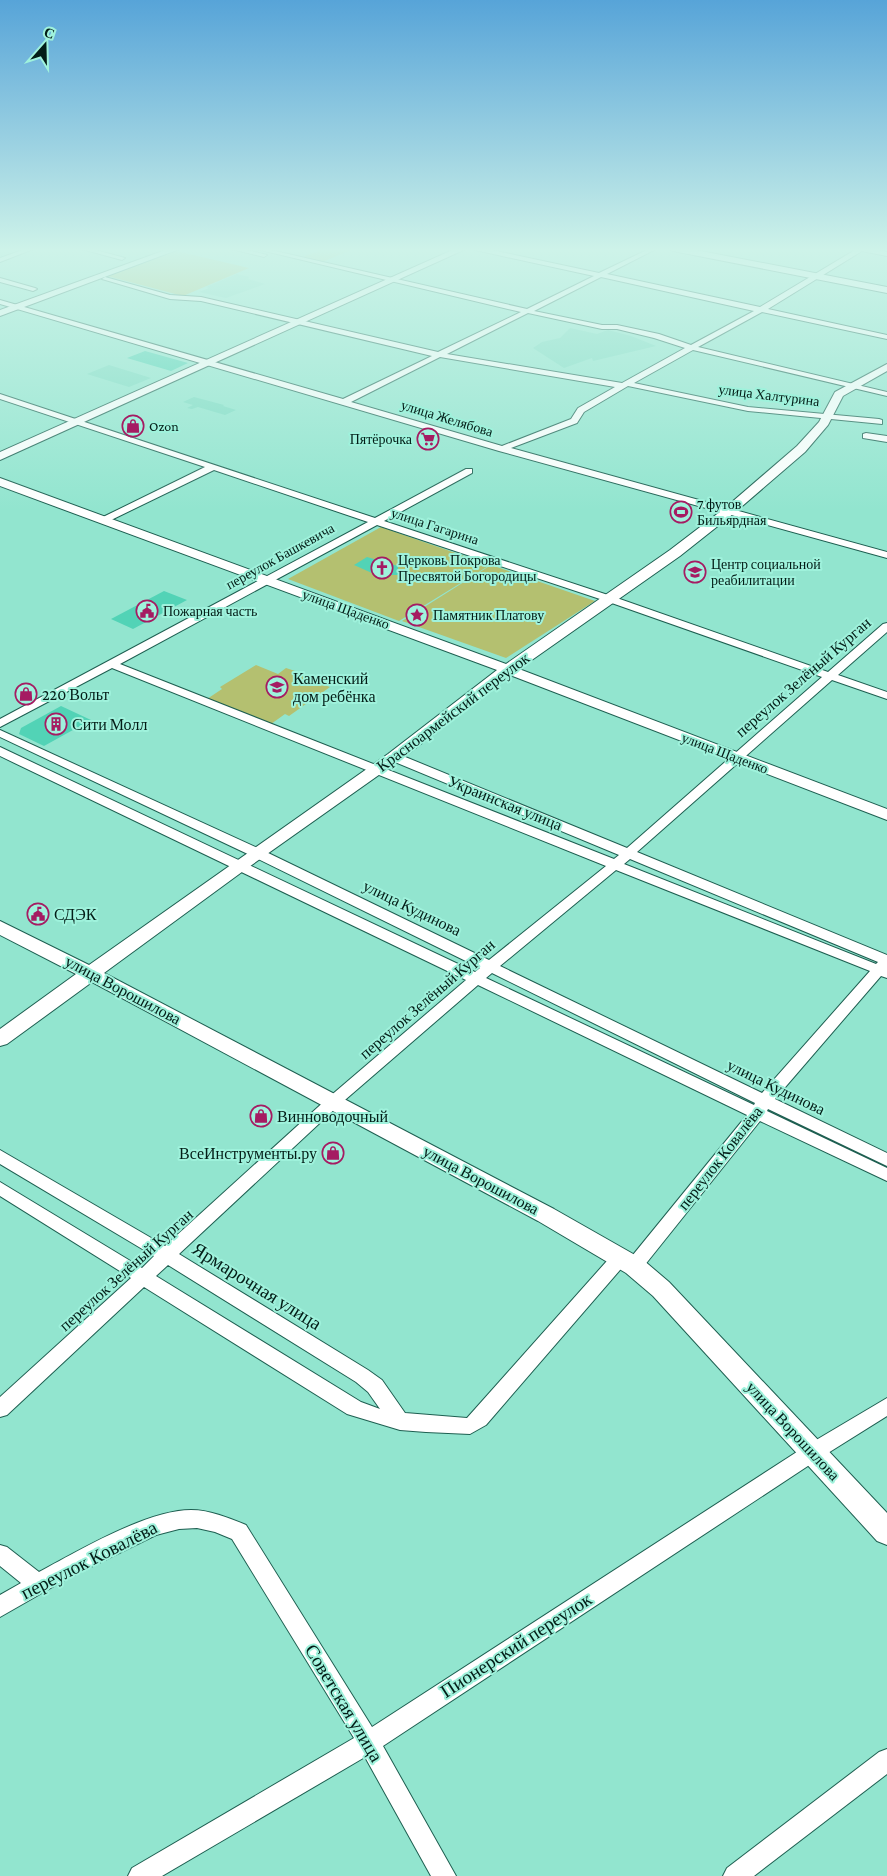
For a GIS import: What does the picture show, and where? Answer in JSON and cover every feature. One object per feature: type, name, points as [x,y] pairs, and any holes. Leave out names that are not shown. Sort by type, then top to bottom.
[{"type":"main road","name":"улица Ворошилова","points":[[91,973],[546,1215],[627,1262],[661,1289],[887,1532]]},
{"type":"street","name":"улица Желябова","points":[[117,336],[502,449],[886,554]]},
{"type":"street","points":[[0,456],[269,336]]},
{"type":"street","name":"улица Халтурина","points":[[353,336],[439,355],[748,409],[879,422]]},
{"type":"street","points":[[344,402],[478,336]]},
{"type":"street","points":[[654,336],[692,348],[887,394]]},
{"type":"street","points":[[502,449],[574,421],[581,410],[715,336]]},
{"type":"street","name":"Красноармейский переулок","points":[[0,1039],[240,865],[394,757],[507,670],[610,599],[729,511],[801,449],[821,427],[839,394],[887,367]]},
{"type":"street","points":[[624,386],[728,410]]},
{"type":"street","name":"улица Гагарина","points":[[0,396],[610,599],[887,696]]},
{"type":"street","points":[[866,436],[887,439]]},
{"type":"street","points":[[104,520],[213,467]]},
{"type":"street","name":"переулок Башкевича","points":[[0,724],[375,520],[469,471]]},
{"type":"street","name":"улица Щаденко","points":[[0,482],[405,630],[887,816]]},
{"type":"street","name":"переулок Зелёный Курган","points":[[0,1408],[334,1102],[491,966],[628,854],[887,626]]},
{"type":"street","name":"Украинская улица","points":[[111,664],[615,864],[885,966]]},
{"type":"street","name":"улица Кудинова","points":[[0,733],[257,853],[491,966],[887,1175]]},
{"type":"street","name":"улица Кудинова","points":[[0,751],[476,979],[760,1107],[887,1160]]},
{"type":"street","name":"Украинская улица","points":[[394,757],[628,854],[885,966]]},
{"type":"street","name":"улица Ворошилова","points":[[0,927],[91,973]]},
{"type":"street","name":"переулок Ковалёва","points":[[0,1188],[354,1408],[367,1414],[400,1422],[470,1426],[479,1420],[627,1262],[760,1107],[885,966]]},
{"type":"street","name":"Ярмарочная улица","points":[[0,1156],[168,1256],[362,1376],[375,1386],[400,1422]]},
{"type":"street","name":"Пионерский переулок","points":[[140,1876],[369,1742],[813,1452],[887,1406]]},
{"type":"street","name":"переулок Ковалёва","points":[[0,1606],[37,1583],[143,1530],[167,1522],[191,1519],[216,1523],[238,1532]]},
{"type":"street","name":"Советская улица","points":[[238,1532],[369,1742],[444,1876]]},
{"type":"street","points":[[0,1554],[37,1583]]},
{"type":"street","points":[[735,1876],[887,1760]]},
{"type":"shaded area","points":[[562,336],[629,336],[656,346],[593,361],[592,358],[564,368],[533,348],[542,342],[560,338]]},
{"type":"shaded area","points":[[109,365],[151,378],[129,387],[87,374]]},
{"type":"shaded area","points":[[194,397],[236,410],[225,415],[198,407],[187,408],[193,405],[183,402]]},
{"type":"shaded area","points":[[381,527],[490,565],[399,621],[288,579]]},
{"type":"shaded area","points":[[491,565],[595,601],[506,658],[402,621]]},
{"type":"shaded area","points":[[256,665],[278,674],[286,668],[307,675],[305,678],[330,687],[289,716],[285,714],[271,724],[207,699],[222,689],[220,687]]},
{"type":"building","points":[[145,351],[188,363],[171,371],[127,358]]},
{"type":"building","name":"Церковь Покрова Пресвятой Богородицы","points":[[367,557],[398,566],[398,575],[388,575],[383,578],[354,565]]},
{"type":"building","name":"Пожарная часть","points":[[164,591],[187,600],[133,629],[111,619]]},
{"type":"building","name":"Сити Молл","points":[[61,706],[91,720],[44,746],[19,734],[21,728]]},
{"type":"place","name":"Ozon","points":[[133,426]]},
{"type":"place","name":"Пятёрочка","points":[[428,439]]},
{"type":"place","name":"7 футов Бильярдная","points":[[681,512]]},
{"type":"place","name":"Церковь Покрова Пресвятой Богородицы","points":[[382,568]]},
{"type":"place","name":"Центр социальной реабилитации","points":[[695,572]]},
{"type":"place","name":"Пожарная часть","points":[[147,611]]},
{"type":"place","name":"Памятник Платову","points":[[417,615]]},
{"type":"place","name":"Каменский дом ребёнка","points":[[277,687]]},
{"type":"place","name":"220 Вольт","points":[[26,694]]},
{"type":"place","name":"Сити Молл","points":[[56,724]]},
{"type":"place","name":"СДЭК","points":[[38,914]]},
{"type":"place","name":"Винноводочный","points":[[261,1116]]},
{"type":"place","name":"ВсеИнструменты.ру","points":[[333,1153]]}]
